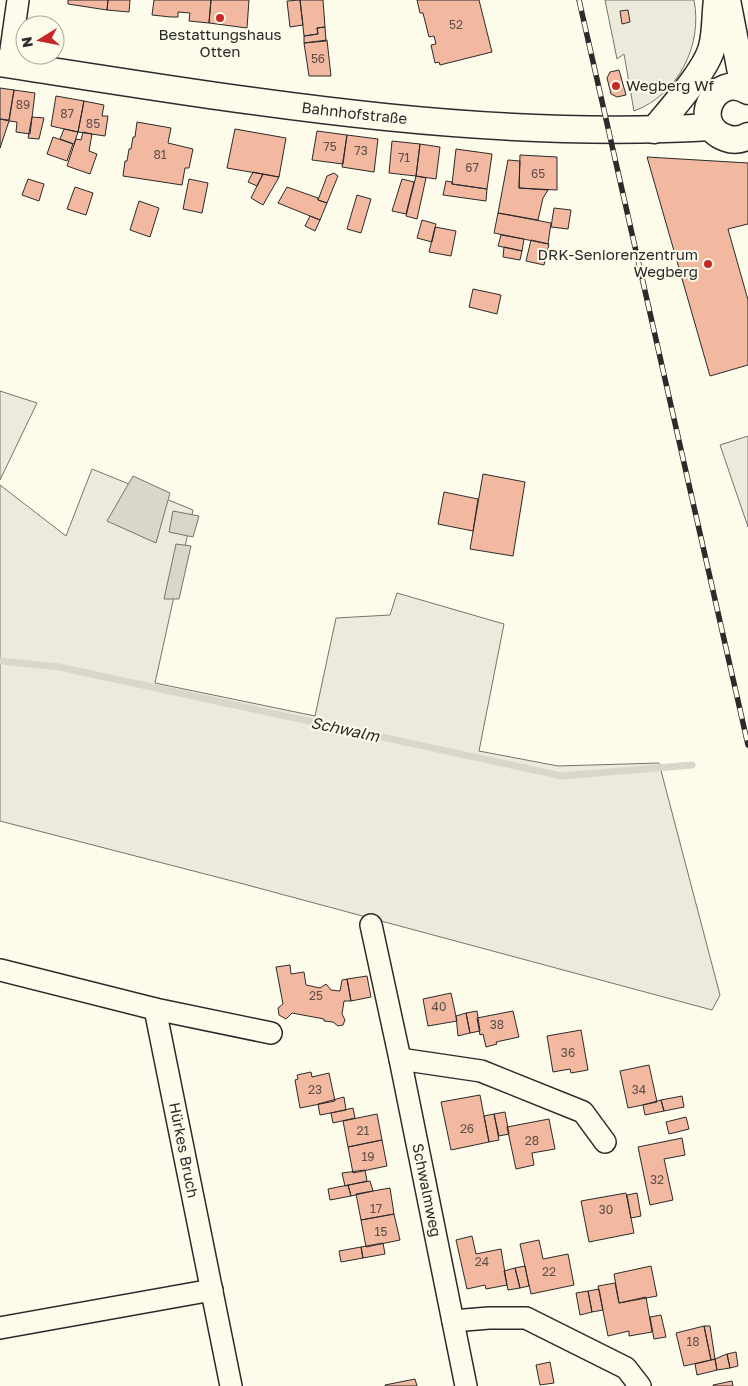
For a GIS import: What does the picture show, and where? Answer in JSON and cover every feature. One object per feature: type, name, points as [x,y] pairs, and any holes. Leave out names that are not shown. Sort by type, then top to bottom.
[{"type":"street","points":[[5,64],[18,0]]},
{"type":"street","points":[[654,130],[685,92],[701,69],[712,48],[716,0]]},
{"type":"street","points":[[726,0],[738,89],[715,94],[710,101],[708,118],[716,133],[730,140],[738,140],[748,136]]},
{"type":"street","name":"Bahnhofstraße","points":[[5,64],[228,97],[406,118],[541,129],[654,130],[711,126]]},
{"type":"street","name":"Schwalmweg","points":[[371,925],[466,1386]]},
{"type":"street","points":[[0,970],[155,1009],[271,1033]]},
{"type":"street","name":"Hürkes Bruch","points":[[155,1009],[231,1386]]},
{"type":"street","points":[[400,1059],[481,1071],[583,1112],[605,1142]]},
{"type":"street","points":[[0,1328],[212,1290]]},
{"type":"street","points":[[453,1321],[489,1318],[526,1318],[626,1368],[640,1386]]},
{"type":"shaded area","points":[[605,0],[694,0],[695,34],[691,51],[684,66],[675,81],[663,93],[650,103],[634,111],[624,54],[617,59]]},
{"type":"shaded area","points":[[0,391],[37,403],[0,480]]},
{"type":"shaded area","points":[[748,436],[748,527],[720,445]]},
{"type":"shaded area","points":[[92,469],[193,510],[155,683],[315,716],[336,618],[390,615],[397,593],[504,624],[479,751],[558,766],[659,763],[720,995],[712,1010],[236,882],[0,821],[0,485],[66,536]]},
{"type":"shaded area","points":[[133,476],[170,493],[156,543],[107,521]]},
{"type":"shaded area","points":[[173,511],[199,516],[193,537],[169,532]]},
{"type":"shaded area","points":[[176,544],[191,546],[179,599],[164,599]]},
{"type":"building","points":[[68,0],[108,0],[107,10],[68,4]]},
{"type":"building","points":[[108,0],[130,0],[129,12],[107,10]]},
{"type":"building","points":[[154,0],[211,0],[209,23],[189,21],[190,13],[178,12],[178,17],[152,15]]},
{"type":"building","points":[[211,0],[249,0],[247,28],[209,23]]},
{"type":"building","points":[[300,0],[323,0],[325,27],[317,28],[318,34],[304,36]]},
{"type":"building","points":[[300,0],[303,25],[290,27],[287,1]]},
{"type":"building","points":[[417,0],[479,0],[492,52],[440,65],[439,62],[435,63],[431,45],[436,44],[434,36],[429,37],[423,13],[420,13]]},
{"type":"building","points":[[628,10],[630,22],[622,24],[620,11]]},
{"type":"building","points":[[325,27],[326,41],[304,43],[304,36],[318,34],[317,28]]},
{"type":"building","points":[[327,40],[331,76],[309,76],[304,43]]},
{"type":"building","name":"Wegberg Wf","points":[[619,70],[626,95],[617,97],[611,94],[607,78],[610,72]]},
{"type":"building","points":[[0,88],[14,90],[9,120],[0,119]]},
{"type":"building","points":[[14,90],[35,93],[30,134],[16,132],[17,122],[9,121]]},
{"type":"building","points":[[56,96],[84,101],[78,132],[51,126]]},
{"type":"building","points":[[84,101],[104,105],[102,116],[108,116],[105,136],[78,132]]},
{"type":"building","points":[[32,117],[44,118],[39,139],[28,138]]},
{"type":"building","points":[[0,119],[9,121],[0,148]]},
{"type":"building","points":[[137,122],[171,128],[168,143],[193,149],[189,168],[185,168],[182,185],[123,176],[125,161],[127,161],[129,149],[131,149],[133,137],[135,137]]},
{"type":"building","points":[[64,129],[78,132],[74,144],[60,139]]},
{"type":"building","points":[[235,129],[286,138],[279,177],[227,168]]},
{"type":"building","points":[[317,131],[347,135],[343,164],[312,160]]},
{"type":"building","points":[[83,132],[92,134],[89,151],[97,154],[90,174],[67,166],[76,139],[81,140]]},
{"type":"building","points":[[347,135],[378,139],[374,172],[342,167]]},
{"type":"building","points":[[53,137],[73,144],[67,161],[47,154]]},
{"type":"building","points":[[392,141],[420,144],[416,176],[389,173]]},
{"type":"building","points":[[420,144],[440,147],[436,179],[416,176]]},
{"type":"building","points":[[456,149],[492,154],[487,189],[452,184]]},
{"type":"building","points":[[520,155],[557,157],[557,190],[519,188]]},
{"type":"building","name":"DRK-Seniorenzentrum Wegberg","points":[[647,157],[748,163],[748,224],[728,229],[748,300],[748,365],[710,376]]},
{"type":"building","points":[[508,160],[520,161],[519,188],[548,190],[543,198],[538,220],[498,213]]},
{"type":"building","points":[[253,172],[263,174],[257,186],[248,182]]},
{"type":"building","points":[[334,173],[338,176],[327,203],[318,200],[327,176]]},
{"type":"building","points":[[263,174],[279,177],[263,205],[251,198]]},
{"type":"building","points":[[416,176],[426,178],[417,219],[406,216]]},
{"type":"building","points":[[28,179],[44,184],[39,201],[22,195]]},
{"type":"building","points":[[189,179],[208,183],[202,213],[183,209]]},
{"type":"building","points":[[402,179],[414,182],[406,214],[392,211]]},
{"type":"building","points":[[446,181],[452,182],[452,184],[487,189],[486,201],[443,195]]},
{"type":"building","points":[[75,187],[93,193],[86,215],[67,209]]},
{"type":"building","points":[[287,187],[327,203],[320,220],[278,203]]},
{"type":"building","points":[[357,195],[371,199],[361,233],[347,229]]},
{"type":"building","points":[[139,201],[159,208],[150,237],[130,230]]},
{"type":"building","points":[[554,208],[571,210],[568,229],[551,227]]},
{"type":"building","points":[[498,213],[551,223],[548,244],[494,233]]},
{"type":"building","points":[[310,216],[320,220],[315,231],[305,226]]},
{"type":"building","points":[[422,220],[436,224],[432,242],[417,238]]},
{"type":"building","points":[[435,227],[456,231],[451,256],[429,252]]},
{"type":"building","points":[[501,235],[524,239],[522,251],[498,246]]},
{"type":"building","points":[[531,240],[549,244],[544,265],[526,261]]},
{"type":"building","points":[[504,247],[522,251],[520,260],[503,257]]},
{"type":"building","points":[[473,289],[501,295],[497,314],[469,307]]},
{"type":"building","points":[[483,474],[525,482],[513,556],[470,549]]},
{"type":"building","points":[[444,492],[478,499],[473,531],[438,524]]},
{"type":"building","points":[[290,965],[291,974],[304,972],[306,985],[320,988],[326,984],[331,990],[340,991],[342,980],[347,979],[351,1001],[344,1001],[342,1014],[345,1020],[343,1025],[338,1026],[333,1022],[324,1021],[324,1019],[292,1013],[286,1019],[279,1015],[278,1008],[283,1004],[276,967]]},
{"type":"building","points":[[367,976],[371,997],[351,1001],[347,979]]},
{"type":"building","points":[[451,993],[457,1021],[428,1026],[423,999]]},
{"type":"building","points":[[477,1011],[480,1031],[470,1033],[466,1013]]},
{"type":"building","points":[[513,1011],[519,1037],[496,1042],[497,1044],[486,1047],[483,1034],[480,1035],[477,1018]]},
{"type":"building","points":[[466,1013],[470,1033],[458,1036],[456,1016]]},
{"type":"building","points":[[581,1030],[588,1070],[571,1073],[570,1069],[553,1072],[547,1036]]},
{"type":"building","points":[[649,1065],[657,1102],[628,1108],[620,1071]]},
{"type":"building","points":[[311,1072],[312,1077],[329,1073],[335,1101],[300,1108],[295,1080],[298,1079],[297,1075]]},
{"type":"building","points":[[480,1095],[489,1142],[451,1150],[441,1102]]},
{"type":"building","points":[[682,1096],[684,1107],[664,1111],[661,1100]]},
{"type":"building","points":[[344,1097],[346,1110],[320,1115],[318,1104]]},
{"type":"building","points":[[661,1100],[664,1111],[645,1115],[643,1105]]},
{"type":"building","points":[[353,1108],[355,1118],[333,1123],[331,1113]]},
{"type":"building","points":[[505,1112],[509,1134],[499,1136],[494,1114]]},
{"type":"building","points":[[377,1114],[382,1140],[348,1147],[343,1121]]},
{"type":"building","points":[[494,1114],[499,1140],[489,1142],[484,1116]]},
{"type":"building","points":[[686,1117],[689,1129],[669,1134],[666,1122]]},
{"type":"building","points":[[549,1119],[555,1149],[532,1153],[534,1165],[516,1169],[507,1127]]},
{"type":"building","points":[[682,1138],[685,1155],[664,1159],[673,1200],[650,1205],[638,1147]]},
{"type":"building","points":[[382,1140],[387,1166],[353,1173],[348,1147]]},
{"type":"building","points":[[365,1170],[367,1181],[345,1186],[342,1173]]},
{"type":"building","points":[[370,1181],[373,1191],[351,1196],[348,1185]]},
{"type":"building","points":[[348,1185],[351,1196],[330,1200],[328,1189]]},
{"type":"building","points":[[390,1188],[394,1214],[361,1220],[356,1194]]},
{"type":"building","points":[[626,1193],[634,1233],[589,1242],[581,1201]]},
{"type":"building","points":[[637,1193],[641,1216],[631,1218],[627,1195]]},
{"type":"building","points":[[394,1214],[400,1240],[366,1247],[361,1220]]},
{"type":"building","points":[[472,1236],[476,1254],[501,1249],[507,1285],[486,1289],[485,1285],[467,1289],[456,1240]]},
{"type":"building","points":[[539,1240],[543,1259],[568,1254],[574,1285],[531,1294],[520,1244]]},
{"type":"building","points":[[383,1243],[385,1254],[363,1258],[361,1247]]},
{"type":"building","points":[[361,1247],[363,1258],[341,1262],[339,1251]]},
{"type":"building","points":[[525,1266],[529,1286],[520,1288],[515,1268]]},
{"type":"building","points":[[651,1266],[657,1296],[619,1303],[614,1274]]},
{"type":"building","points":[[515,1268],[520,1288],[508,1290],[504,1271]]},
{"type":"building","points":[[615,1283],[619,1303],[646,1297],[652,1332],[629,1336],[629,1331],[608,1336],[598,1286]]},
{"type":"building","points":[[599,1289],[603,1310],[592,1312],[588,1291]]},
{"type":"building","points":[[588,1291],[592,1312],[580,1315],[576,1293]]},
{"type":"building","points":[[661,1315],[666,1337],[654,1339],[650,1317]]},
{"type":"building","points":[[704,1326],[710,1326],[715,1359],[711,1360]]},
{"type":"building","points":[[704,1326],[711,1360],[684,1366],[676,1333]]},
{"type":"building","points":[[736,1352],[738,1366],[730,1368],[727,1354]]},
{"type":"building","points":[[727,1354],[730,1368],[717,1370],[715,1359]]},
{"type":"building","points":[[715,1359],[717,1370],[697,1375],[695,1364]]},
{"type":"building","points":[[550,1362],[554,1383],[540,1385],[536,1365]]},
{"type":"building","points":[[415,1379],[417,1386],[385,1386],[385,1385]]},
{"type":"building","points":[[732,1381],[733,1386],[713,1386],[713,1385]]},
{"type":"waterway","name":"Schwalm","points":[[0,661],[59,667],[562,776],[692,765]]},
{"type":"railway","points":[[579,0],[748,745]]},
{"type":"place","name":"Bestattungshaus Otten","points":[[220,18]]},
{"type":"place","name":"Wegberg Wf","points":[[616,86]]},
{"type":"place","name":"DRK-Seniorenzentrum Wegberg","points":[[708,264]]}]
